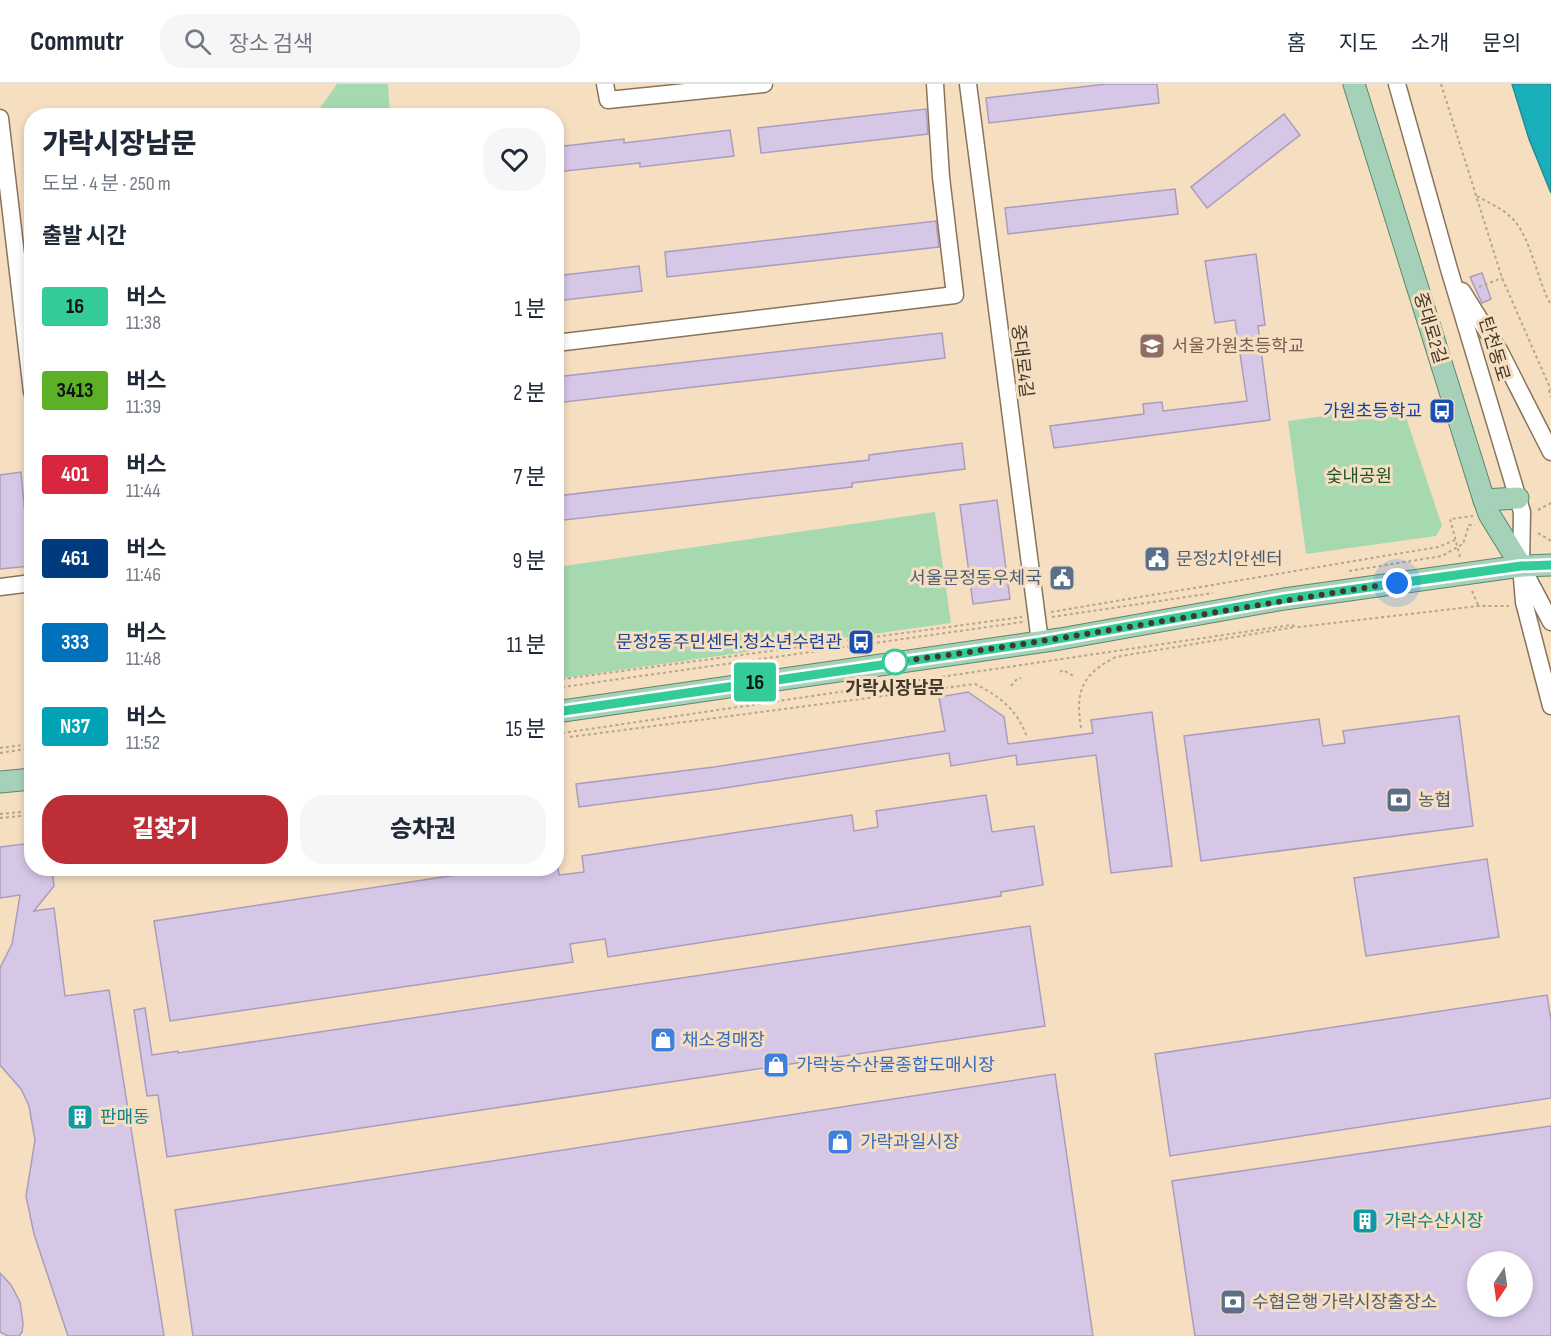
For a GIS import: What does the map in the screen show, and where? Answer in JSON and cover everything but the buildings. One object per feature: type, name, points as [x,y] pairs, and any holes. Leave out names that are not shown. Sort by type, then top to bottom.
[{"type":"main road","name":"중대로2길","points":[[1354,84],[1486,507],[1521,566]]},
{"type":"main road","points":[[1486,507],[1526,506]]},
{"type":"main road","points":[[564,711],[1040,642],[1284,599],[1521,566],[1551,565]]},
{"type":"main road","points":[[0,782],[24,779]]},
{"type":"street","points":[[605,84],[608,99],[764,84]]},
{"type":"street","points":[[564,342],[955,295],[941,177],[935,84]]},
{"type":"street","name":"중대로4길","points":[[968,84],[1040,642]]},
{"type":"street","name":"탄천동로","points":[[1397,84],[1449,269],[1526,506],[1522,512],[1521,566],[1551,622]]},
{"type":"street","points":[[0,118],[24,324]]},
{"type":"street","points":[[1449,269],[1500,352],[1551,452]]},
{"type":"street","points":[[1521,566],[1524,602],[1551,706]]},
{"type":"street","points":[[0,587],[24,584]]},
{"type":"path","points":[[1441,84],[1503,278],[1551,390]]},
{"type":"path","points":[[1477,196],[1513,219],[1521,230],[1542,290],[1551,305]]},
{"type":"path","points":[[1479,287],[1503,278]]},
{"type":"path","points":[[1546,378],[1551,397]]},
{"type":"path","points":[[1526,506],[1551,503]]},
{"type":"path","points":[[1081,728],[1078,710],[1083,684],[1096,667],[1116,657],[1299,627],[1478,606],[1465,574],[1449,519],[1486,507]]},
{"type":"path","points":[[1536,524],[1538,534],[1550,541]]},
{"type":"path","points":[[564,679],[1036,615],[1438,547],[1455,540]]},
{"type":"path","points":[[564,733],[1291,625],[1299,627]]},
{"type":"path","points":[[1060,672],[1063,670],[1075,677]]},
{"type":"path","points":[[1011,686],[1021,678]]},
{"type":"path","points":[[570,737],[975,684],[1000,697],[1011,708],[1020,719],[1027,738]]},
{"type":"path","points":[[0,747],[24,747]]},
{"type":"path","points":[[0,753],[24,748]]},
{"type":"path","points":[[0,816],[24,814]]},
{"type":"green space","points":[[337,84],[388,84],[390,108],[320,108]]},
{"type":"green space","name":"숯내공원","points":[[1402,405],[1442,526],[1436,536],[1306,554],[1288,421]]},
{"type":"green space","points":[[935,512],[951,623],[564,678],[564,566]]},
{"type":"water","points":[[1512,84],[1551,84],[1551,193],[1529,139]]},
{"type":"bus line","name":"16","points":[[564,711],[1060,639],[1284,599],[1521,566],[1551,565]]},
{"type":"place","name":"서울가원초등학교","points":[[1152,346]]},
{"type":"place","name":"가원초등학교","points":[[1442,411]]},
{"type":"place","name":"문정2치안센터","points":[[1157,559]]},
{"type":"place","name":"서울문정동우체국","points":[[1062,578]]},
{"type":"place","name":"문정2동주민센터.청소년수련관","points":[[861,642]]},
{"type":"place","name":"가락시장남문","points":[[895,662]]},
{"type":"place","name":"농협","points":[[1399,800]]},
{"type":"place","name":"채소경매장","points":[[663,1040]]},
{"type":"place","name":"가락농수산물종합도매시장","points":[[776,1065]]},
{"type":"place","name":"판매동","points":[[80,1117]]},
{"type":"place","name":"가락과일시장","points":[[840,1142]]},
{"type":"place","name":"가락수산시장","points":[[1365,1221]]},
{"type":"place","name":"수협은행 가락시장출장소","points":[[1233,1302]]},
{"type":"route","points":[[895,662],[1060,639],[1284,599],[1397,583]]}]
